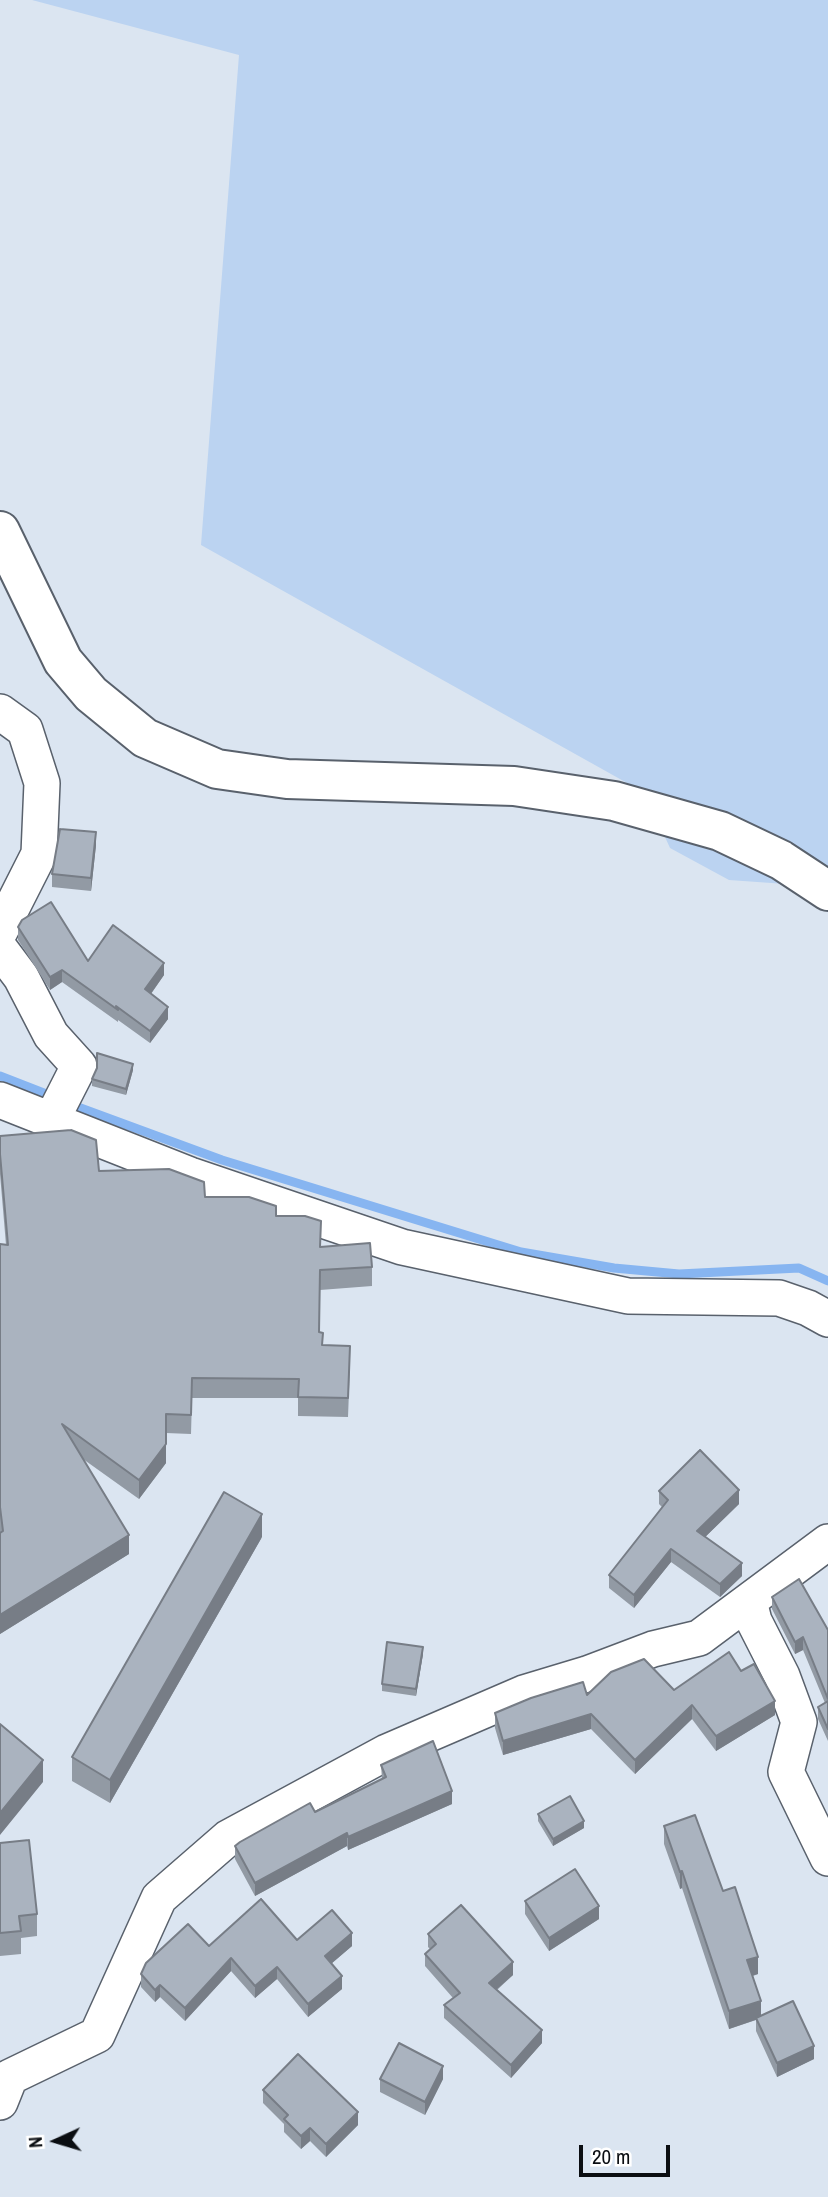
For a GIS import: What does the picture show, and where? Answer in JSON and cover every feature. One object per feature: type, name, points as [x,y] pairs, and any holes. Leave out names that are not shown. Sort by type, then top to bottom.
[{"type":"street","points":[[0,531],[63,661],[91,694],[145,738],[217,769],[287,779],[514,786],[614,801],[720,831],[780,860],[828,891]]},
{"type":"street","points":[[0,712],[25,730],[42,783],[39,853],[0,931]]},
{"type":"street","points":[[0,949],[21,977],[51,1035],[79,1066],[52,1119]]},
{"type":"street","points":[[0,1100],[190,1175],[402,1247],[628,1296],[779,1298],[808,1308],[828,1319]]},
{"type":"street","points":[[0,2102],[10,2077],[97,2035],[159,1898],[228,1838],[387,1752],[524,1693],[587,1674],[653,1649],[699,1638],[828,1542]]},
{"type":"street","points":[[749,1601],[754,1621],[782,1676],[799,1722],[786,1772],[828,1858]]},
{"type":"shaded area","points":[[32,0],[828,0],[828,887],[729,880],[670,848],[645,793],[201,545],[239,55]]},
{"type":"building","points":[[60,829],[96,832],[91,878],[52,874]]},
{"type":"building","points":[[51,902],[88,961],[113,925],[164,963],[145,989],[168,1007],[150,1031],[62,970],[50,977],[18,927],[22,920]]},
{"type":"building","points":[[97,1053],[133,1064],[126,1089],[92,1079],[97,1068]]},
{"type":"building","points":[[71,1130],[96,1140],[99,1171],[169,1169],[204,1182],[205,1197],[249,1197],[276,1206],[276,1216],[305,1216],[321,1221],[320,1247],[370,1243],[372,1267],[320,1270],[319,1332],[323,1333],[322,1345],[350,1346],[348,1398],[298,1397],[299,1379],[192,1378],[191,1415],[166,1414],[166,1444],[139,1480],[62,1424],[129,1535],[0,1615],[0,1533],[3,1531],[0,1507],[0,1244],[8,1245],[0,1136]]},
{"type":"building","points":[[700,1450],[739,1490],[697,1531],[742,1563],[720,1584],[671,1549],[634,1595],[609,1575],[668,1500],[659,1491]]},
{"type":"building","points":[[224,1492],[262,1514],[110,1780],[72,1757]]},
{"type":"building","points":[[799,1579],[828,1630],[828,1699],[803,1637],[795,1642],[772,1597]]},
{"type":"building","points":[[387,1642],[423,1647],[416,1689],[382,1684]]},
{"type":"building","points":[[729,1652],[741,1671],[754,1664],[775,1701],[716,1736],[692,1705],[635,1760],[591,1714],[503,1741],[495,1713],[531,1698],[583,1682],[587,1695],[611,1672],[644,1659],[674,1690]]},
{"type":"building","points":[[828,1701],[828,1729],[818,1707]]},
{"type":"building","points":[[0,1724],[43,1760],[0,1813]]},
{"type":"building","points":[[433,1741],[452,1791],[348,1837],[347,1833],[255,1883],[235,1846],[240,1842],[310,1803],[315,1812],[386,1777],[381,1765]]},
{"type":"building","points":[[570,1796],[584,1821],[553,1839],[538,1814]]},
{"type":"building","points":[[695,1815],[723,1891],[735,1887],[758,1957],[747,1960],[761,2001],[729,2011],[664,1826]]},
{"type":"building","points":[[29,1840],[37,1914],[19,1916],[21,1931],[0,1933],[0,1843]]},
{"type":"building","points":[[575,1869],[599,1906],[549,1938],[525,1901]]},
{"type":"building","points":[[261,1899],[297,1940],[332,1910],[352,1933],[325,1956],[342,1976],[308,2004],[277,1967],[255,1986],[231,1958],[185,2008],[160,1985],[155,1990],[141,1974],[146,1963],[188,1924],[209,1946]]},
{"type":"building","points":[[461,1905],[513,1962],[489,1983],[542,2030],[511,2065],[444,2005],[460,1993],[425,1954],[436,1944],[428,1934]]},
{"type":"building","points":[[793,2001],[814,2046],[777,2063],[756,2018]]},
{"type":"building","points":[[399,2043],[443,2066],[425,2102],[380,2079]]},
{"type":"building","points":[[298,2054],[358,2112],[326,2144],[310,2128],[301,2136],[284,2119],[288,2115],[263,2090]]},
{"type":"waterway","points":[[0,1076],[54,1097]]},
{"type":"waterway","points":[[67,1103],[222,1160],[521,1252],[614,1268],[679,1274],[799,1268],[828,1281]]}]
